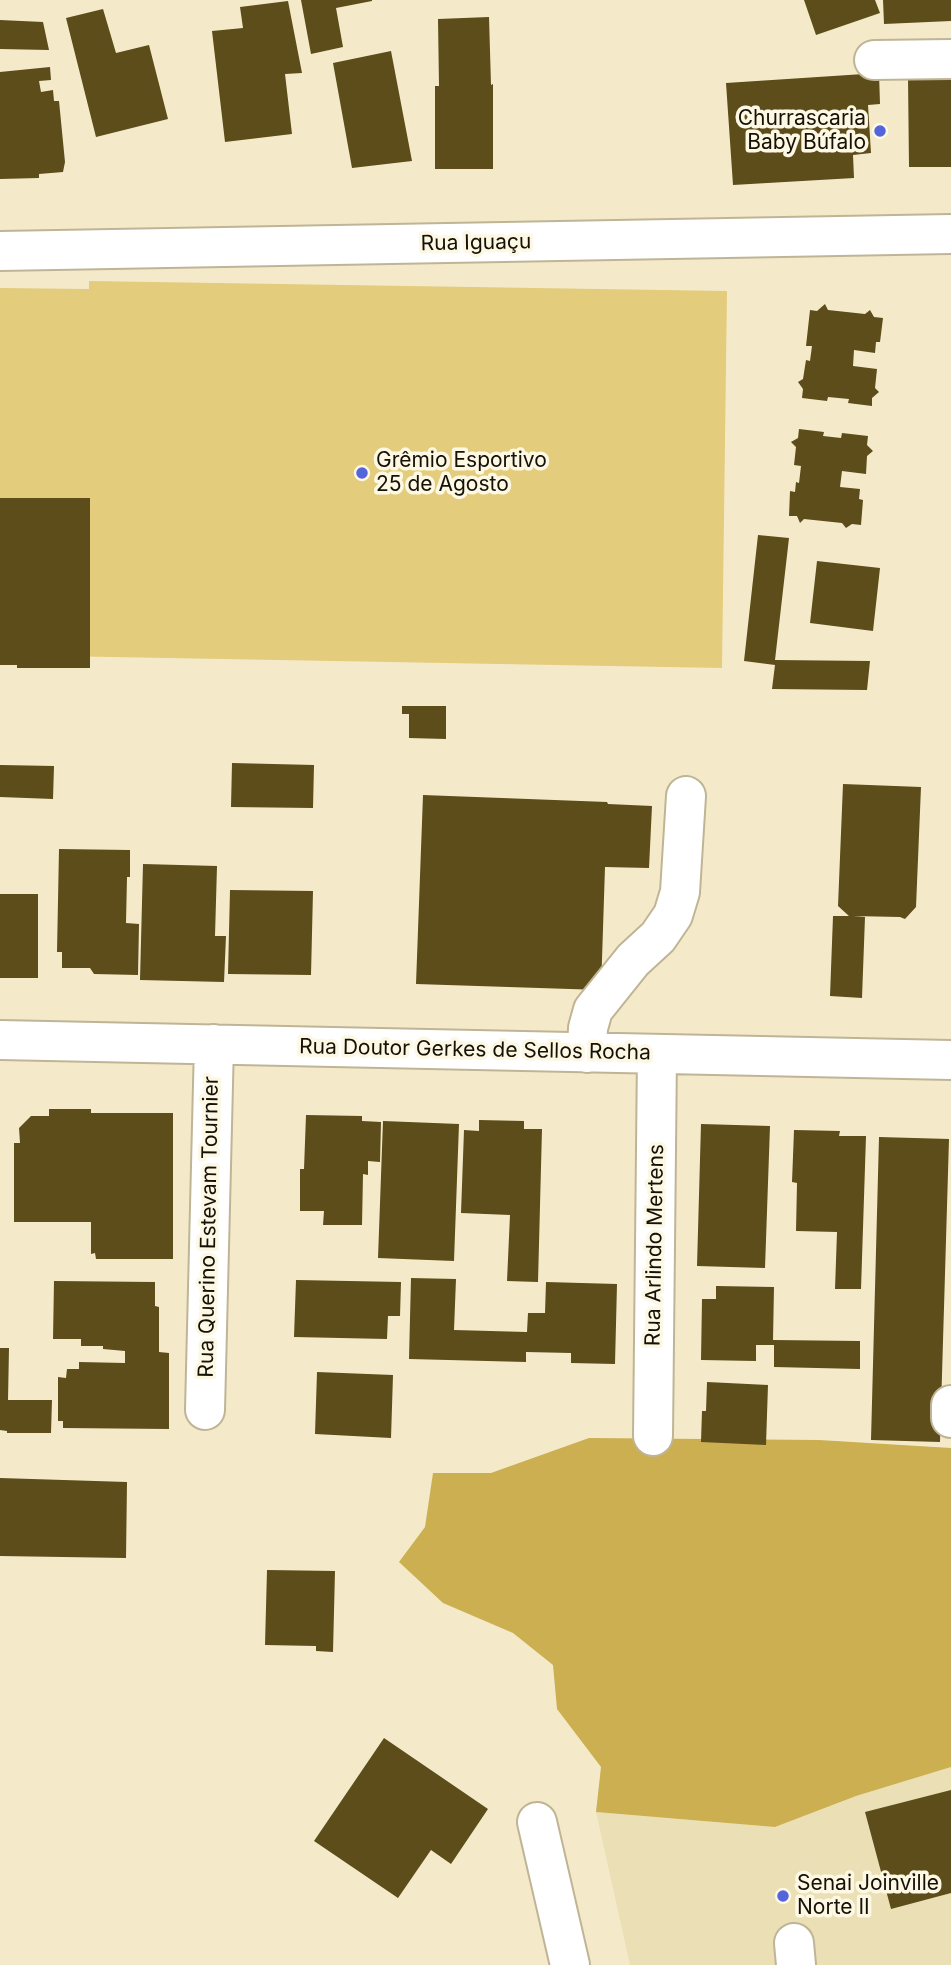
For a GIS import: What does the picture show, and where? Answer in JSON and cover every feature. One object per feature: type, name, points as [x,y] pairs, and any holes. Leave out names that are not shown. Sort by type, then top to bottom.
[{"type":"street","points":[[874,60],[951,60]]},
{"type":"street","name":"Rua Iguaçu","points":[[0,251],[951,234]]},
{"type":"street","points":[[587,1052],[588,1028],[593,1010],[633,960],[658,937],[673,915],[680,892],[686,796]]},
{"type":"street","name":"Rua Doutor Gerkes de Sellos Rocha","points":[[0,1040],[951,1060]]},
{"type":"street","name":"Rua Querino Estevam Tournier","points":[[205,1410],[214,1044]]},
{"type":"street","name":"Rua Arlindo Mertens","points":[[653,1436],[657,1054]]},
{"type":"street","points":[[951,1405],[951,1418]]},
{"type":"street","points":[[537,1822],[570,1965]]},
{"type":"shaded area","name":"Grêmio Esportivo 25 de Agosto","points":[[89,281],[727,291],[722,668],[0,655],[0,288],[89,289]]},
{"type":"shaded area","points":[[589,1438],[819,1440],[951,1448],[951,1767],[856,1796],[775,1827],[596,1812],[601,1767],[557,1709],[553,1665],[513,1633],[443,1603],[399,1562],[425,1527],[433,1473],[491,1473]]},
{"type":"shaded area","name":"Senai Joinville Norte II","points":[[951,1767],[951,1965],[630,1965],[596,1812],[775,1827],[856,1796]]},
{"type":"building","points":[[301,0],[372,1],[336,8],[343,47],[311,54]]},
{"type":"building","points":[[804,0],[875,0],[880,13],[816,35]]},
{"type":"building","points":[[883,0],[951,0],[951,21],[884,24]]},
{"type":"building","points":[[288,1],[302,73],[285,74],[292,134],[225,142],[212,31],[243,28],[240,7]]},
{"type":"building","points":[[103,9],[116,53],[149,45],[168,119],[96,137],[66,18]]},
{"type":"building","points":[[489,17],[491,85],[493,84],[493,169],[435,169],[435,86],[439,86],[438,19]]},
{"type":"building","points":[[0,20],[43,22],[49,50],[0,49]]},
{"type":"building","points":[[391,51],[412,161],[352,168],[333,63]]},
{"type":"building","points":[[50,67],[51,80],[39,81],[41,92],[53,90],[54,101],[59,101],[65,162],[63,172],[39,174],[39,178],[0,179],[0,72]]},
{"type":"building","points":[[879,73],[880,104],[868,105],[871,153],[853,155],[854,178],[733,185],[726,83]]},
{"type":"building","points":[[908,77],[951,77],[951,167],[909,167]]},
{"type":"building","points":[[825,304],[828,310],[865,314],[870,310],[874,317],[883,318],[880,342],[876,342],[875,353],[854,350],[853,366],[877,369],[875,388],[879,392],[872,398],[872,406],[848,403],[849,399],[828,397],[827,401],[802,398],[803,389],[798,382],[803,379],[806,360],[810,361],[812,346],[806,346],[810,310],[817,311]]},
{"type":"building","points":[[799,429],[824,432],[823,436],[841,438],[842,433],[868,436],[867,445],[873,451],[867,456],[866,474],[842,471],[840,487],[860,489],[859,499],[863,500],[861,525],[852,524],[846,528],[842,523],[804,519],[800,523],[797,516],[789,516],[790,491],[795,492],[796,482],[799,483],[801,466],[794,465],[796,447],[791,442],[798,438]]},
{"type":"building","points":[[0,498],[90,498],[90,668],[17,668],[17,665],[0,665]]},
{"type":"building","points":[[758,535],[789,538],[775,660],[870,661],[867,690],[772,689],[775,665],[744,661]]},
{"type":"building","points":[[817,561],[880,568],[873,631],[810,623]]},
{"type":"building","points":[[402,706],[446,706],[446,739],[409,738],[409,714],[402,714]]},
{"type":"building","points":[[232,763],[314,765],[313,808],[231,807]]},
{"type":"building","points":[[0,765],[54,766],[53,799],[0,797]]},
{"type":"building","points":[[843,784],[921,787],[916,907],[905,919],[853,916],[865,917],[862,998],[830,996],[833,916],[849,916],[838,906]]},
{"type":"building","points":[[423,795],[652,806],[649,868],[605,867],[601,990],[416,984]]},
{"type":"building","points":[[59,849],[130,850],[126,923],[139,924],[138,975],[94,974],[90,968],[62,968],[62,952],[57,952]]},
{"type":"building","points":[[143,864],[217,866],[215,936],[226,936],[224,982],[140,980]]},
{"type":"building","points":[[230,890],[313,891],[311,975],[228,974]]},
{"type":"building","points":[[0,894],[38,894],[38,978],[0,978]]},
{"type":"building","points":[[49,1109],[91,1109],[91,1113],[173,1113],[173,1259],[96,1259],[95,1253],[91,1254],[91,1222],[14,1222],[14,1143],[20,1143],[19,1128],[31,1116],[49,1116]]},
{"type":"building","points":[[306,1115],[362,1116],[362,1121],[381,1122],[380,1162],[368,1161],[368,1175],[363,1174],[362,1225],[323,1225],[324,1211],[300,1211],[300,1169],[304,1169]]},
{"type":"building","points":[[479,1120],[524,1121],[524,1129],[542,1129],[538,1282],[507,1281],[510,1215],[461,1213],[464,1130],[479,1131]]},
{"type":"building","points":[[383,1121],[459,1124],[454,1261],[378,1258]]},
{"type":"building","points":[[701,1124],[770,1126],[765,1268],[697,1266]]},
{"type":"building","points":[[794,1130],[840,1131],[839,1136],[866,1136],[861,1289],[835,1289],[837,1232],[796,1231],[797,1183],[792,1182]]},
{"type":"building","points":[[879,1137],[949,1139],[940,1442],[871,1440]]},
{"type":"building","points":[[411,1278],[456,1279],[454,1330],[527,1332],[528,1313],[545,1313],[546,1282],[617,1284],[615,1364],[571,1363],[571,1353],[526,1352],[526,1362],[409,1359]]},
{"type":"building","points":[[296,1280],[401,1282],[400,1316],[388,1316],[387,1339],[294,1337]]},
{"type":"building","points":[[54,1281],[155,1282],[155,1306],[159,1307],[159,1352],[169,1353],[169,1429],[63,1428],[63,1421],[58,1421],[58,1377],[66,1378],[67,1369],[79,1369],[79,1362],[125,1363],[125,1351],[103,1349],[103,1346],[81,1346],[81,1339],[53,1339]]},
{"type":"building","points":[[716,1286],[774,1287],[773,1340],[860,1341],[860,1369],[774,1367],[774,1345],[756,1345],[756,1361],[701,1360],[702,1299],[716,1299]]},
{"type":"building","points":[[0,1348],[9,1348],[8,1400],[52,1400],[51,1433],[7,1433],[0,1430]]},
{"type":"building","points":[[317,1372],[393,1375],[391,1438],[315,1434]]},
{"type":"building","points":[[707,1382],[768,1385],[766,1445],[701,1442]]},
{"type":"building","points":[[0,1478],[127,1482],[126,1558],[0,1556]]},
{"type":"building","points":[[267,1570],[335,1571],[333,1652],[316,1651],[316,1646],[265,1645]]},
{"type":"building","points":[[384,1738],[488,1809],[451,1864],[431,1850],[398,1898],[314,1841]]},
{"type":"building","points":[[951,1790],[951,1893],[891,1909],[865,1812]]},
{"type":"place","name":"Churrascaria Baby Búfalo","points":[[880,131]]},
{"type":"place","name":"Grêmio Esportivo 25 de Agosto","points":[[362,473]]},
{"type":"place","name":"Senai Joinville Norte II","points":[[783,1896]]}]
